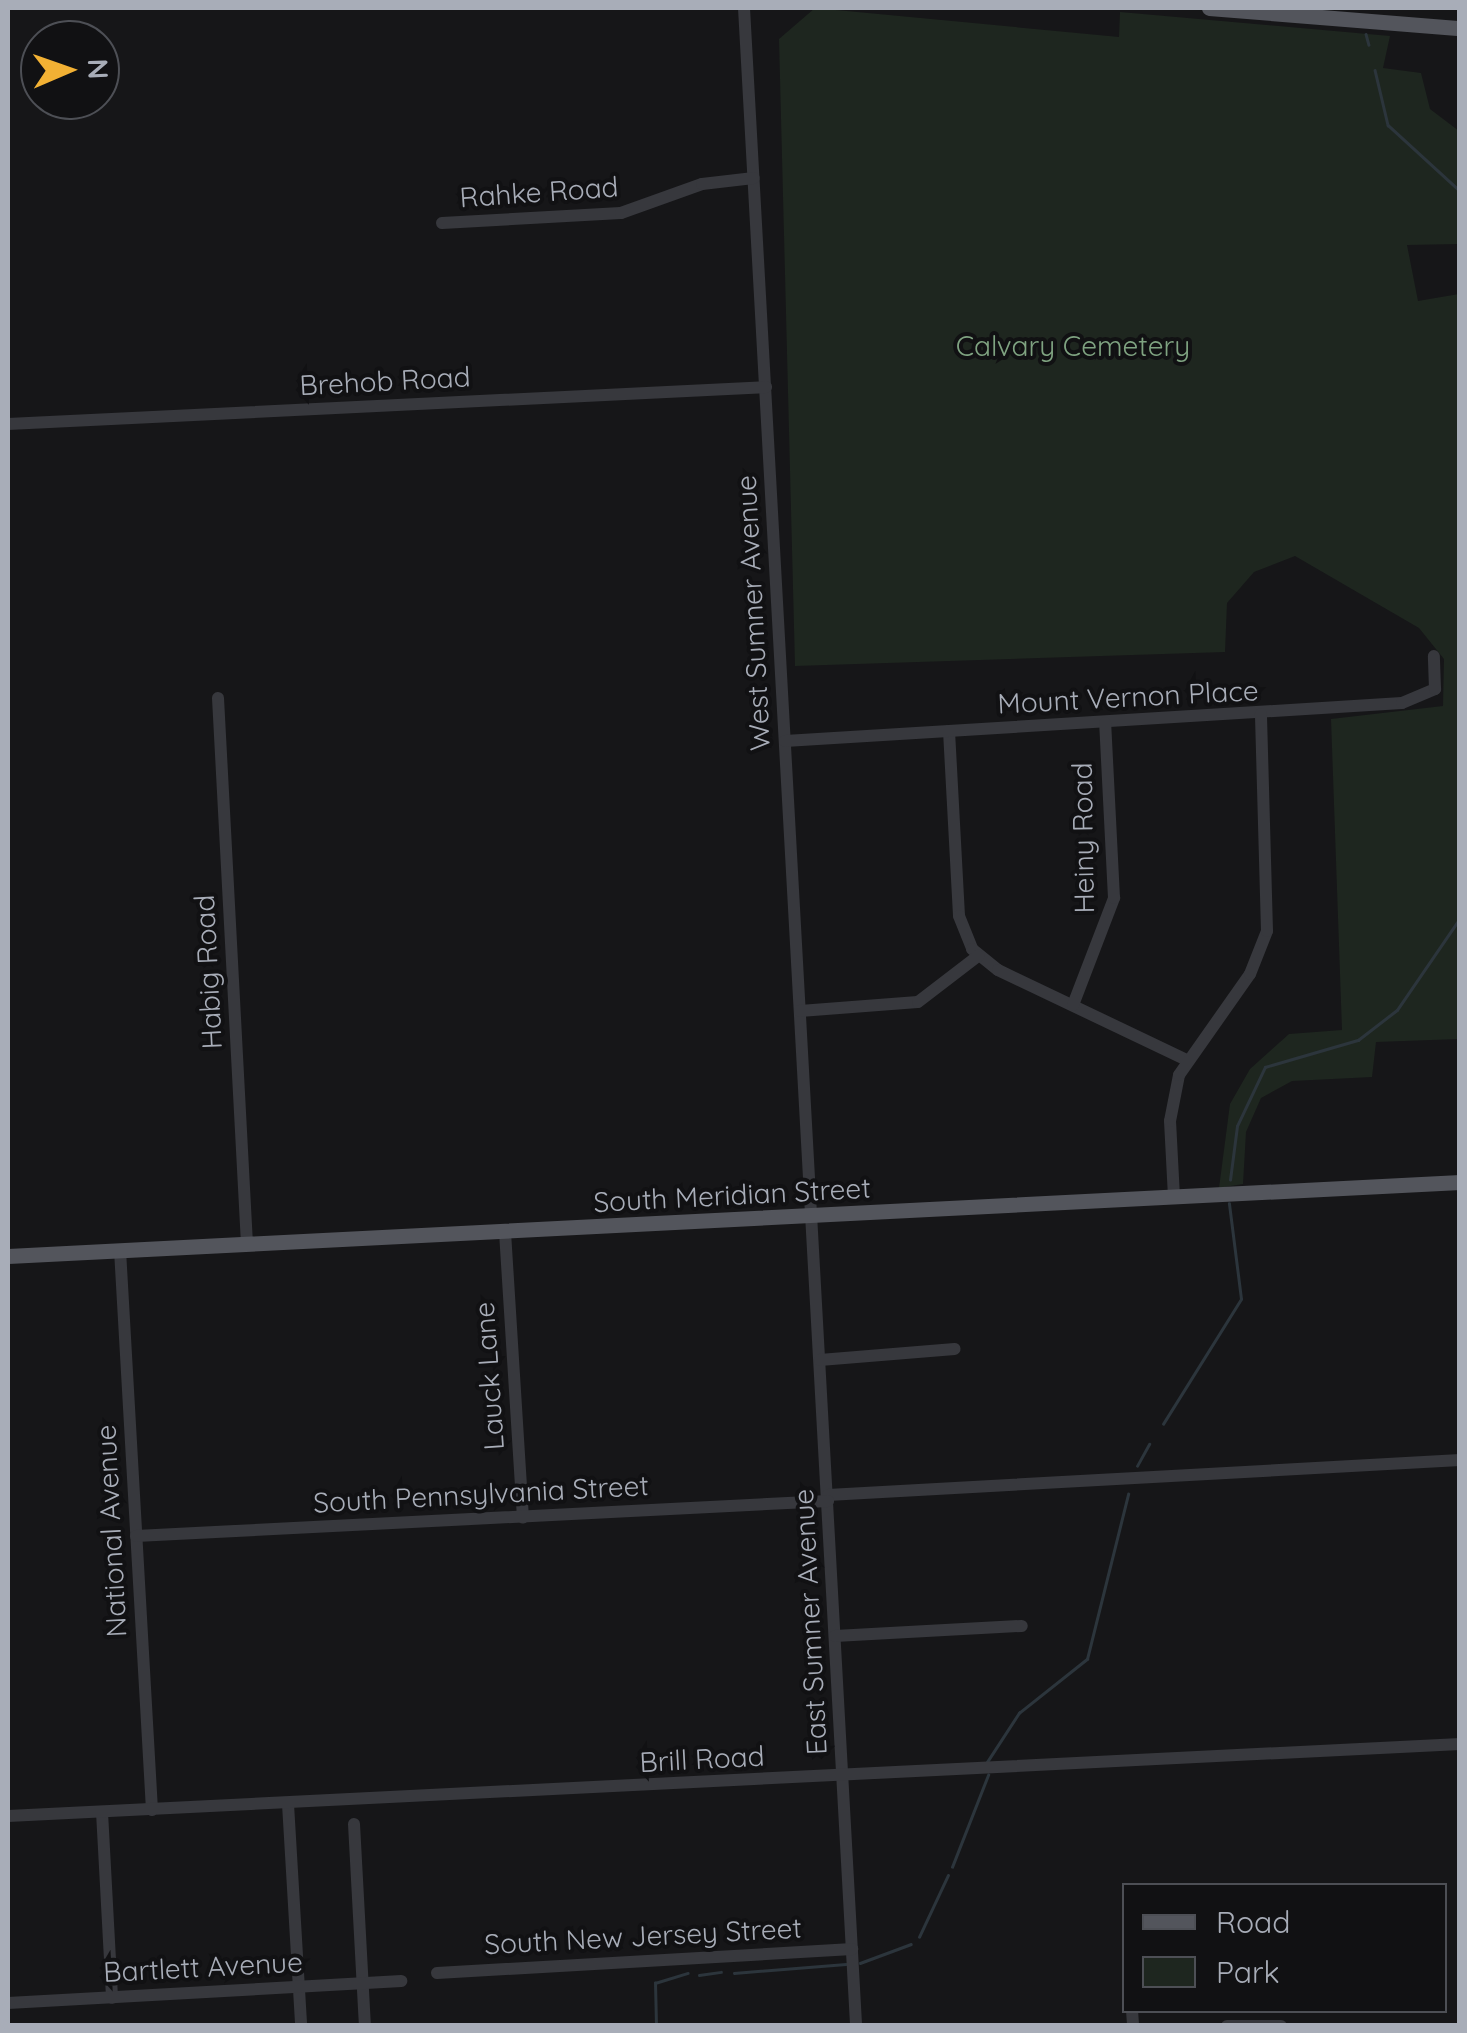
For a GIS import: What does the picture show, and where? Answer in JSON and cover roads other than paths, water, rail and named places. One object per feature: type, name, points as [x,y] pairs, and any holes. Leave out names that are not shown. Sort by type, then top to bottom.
[{"type":"main road","points":[[1208,8],[1460,28]]},
{"type":"main road","name":"South Meridian Street","points":[[8,1256],[1460,1182]]},
{"type":"street","name":"West Sumner Avenue","points":[[744,8],[810,1217]]},
{"type":"street","name":"Rahke Road","points":[[442,223],[621,213],[702,184],[754,178]]},
{"type":"street","name":"Brehob Road","points":[[8,424],[766,387]]},
{"type":"street","name":"Mount Vernon Place","points":[[785,741],[1261,714],[1424,699],[1438,683],[1434,656]]},
{"type":"street","name":"Habig Road","points":[[218,698],[248,1244]]},
{"type":"street","points":[[1174,1197],[1170,1121],[1185,1058],[1245,982],[1267,932],[1261,714]]},
{"type":"street","name":"Heiny Road","points":[[1073,1005],[1114,898],[1105,723]]},
{"type":"street","points":[[949,732],[959,916],[978,956],[1185,1058]]},
{"type":"street","points":[[800,1011],[918,1002],[978,956]]},
{"type":"street","name":"East Sumner Avenue","points":[[810,1217],[856,2026]]},
{"type":"street","name":"Lauck Lane","points":[[506,1232],[523,1516]]},
{"type":"street","name":"National Avenue","points":[[120,1250],[152,1810]]},
{"type":"street","points":[[820,1360],[955,1349]]},
{"type":"street","name":"South Pennsylvania Street","points":[[136,1536],[1460,1460]]},
{"type":"street","points":[[835,1636],[1022,1626]]},
{"type":"street","name":"Brill Road","points":[[8,1816],[1460,1744]]},
{"type":"street","points":[[288,1804],[300,2026]]},
{"type":"street","points":[[102,1812],[112,1998]]},
{"type":"street","points":[[354,1824],[364,2026]]},
{"type":"street","name":"South New Jersey Street","points":[[437,1973],[852,1949]]},
{"type":"street","name":"Bartlett Avenue","points":[[8,2002],[400,1981]]},
{"type":"street","points":[[1227,2026],[1281,2026]]},
{"type":"waterway","points":[[1366,34],[1369,45]]},
{"type":"waterway","points":[[1375,70],[1388,125],[1460,191]]},
{"type":"waterway","points":[[1230,1180],[1237,1126],[1265,1067],[1358,1040],[1397,1010],[1460,918]]},
{"type":"waterway","points":[[1163,1424],[1241,1299],[1229,1204]]},
{"type":"waterway","points":[[1137,1466],[1149,1444]]},
{"type":"waterway","points":[[987,1762],[1019,1713],[1087,1659],[1128,1494]]},
{"type":"waterway","points":[[952,1867],[988,1775]]},
{"type":"waterway","points":[[919,1937],[948,1875]]},
{"type":"waterway","points":[[860,1963],[911,1944]]},
{"type":"waterway","points":[[734,1973],[846,1964]]},
{"type":"waterway","points":[[699,1975],[721,1972]]},
{"type":"waterway","points":[[656,2026],[655,1983],[687,1973]]},
{"type":"park label","name":"Calvary Cemetery","points":[[1073,346]]}]
